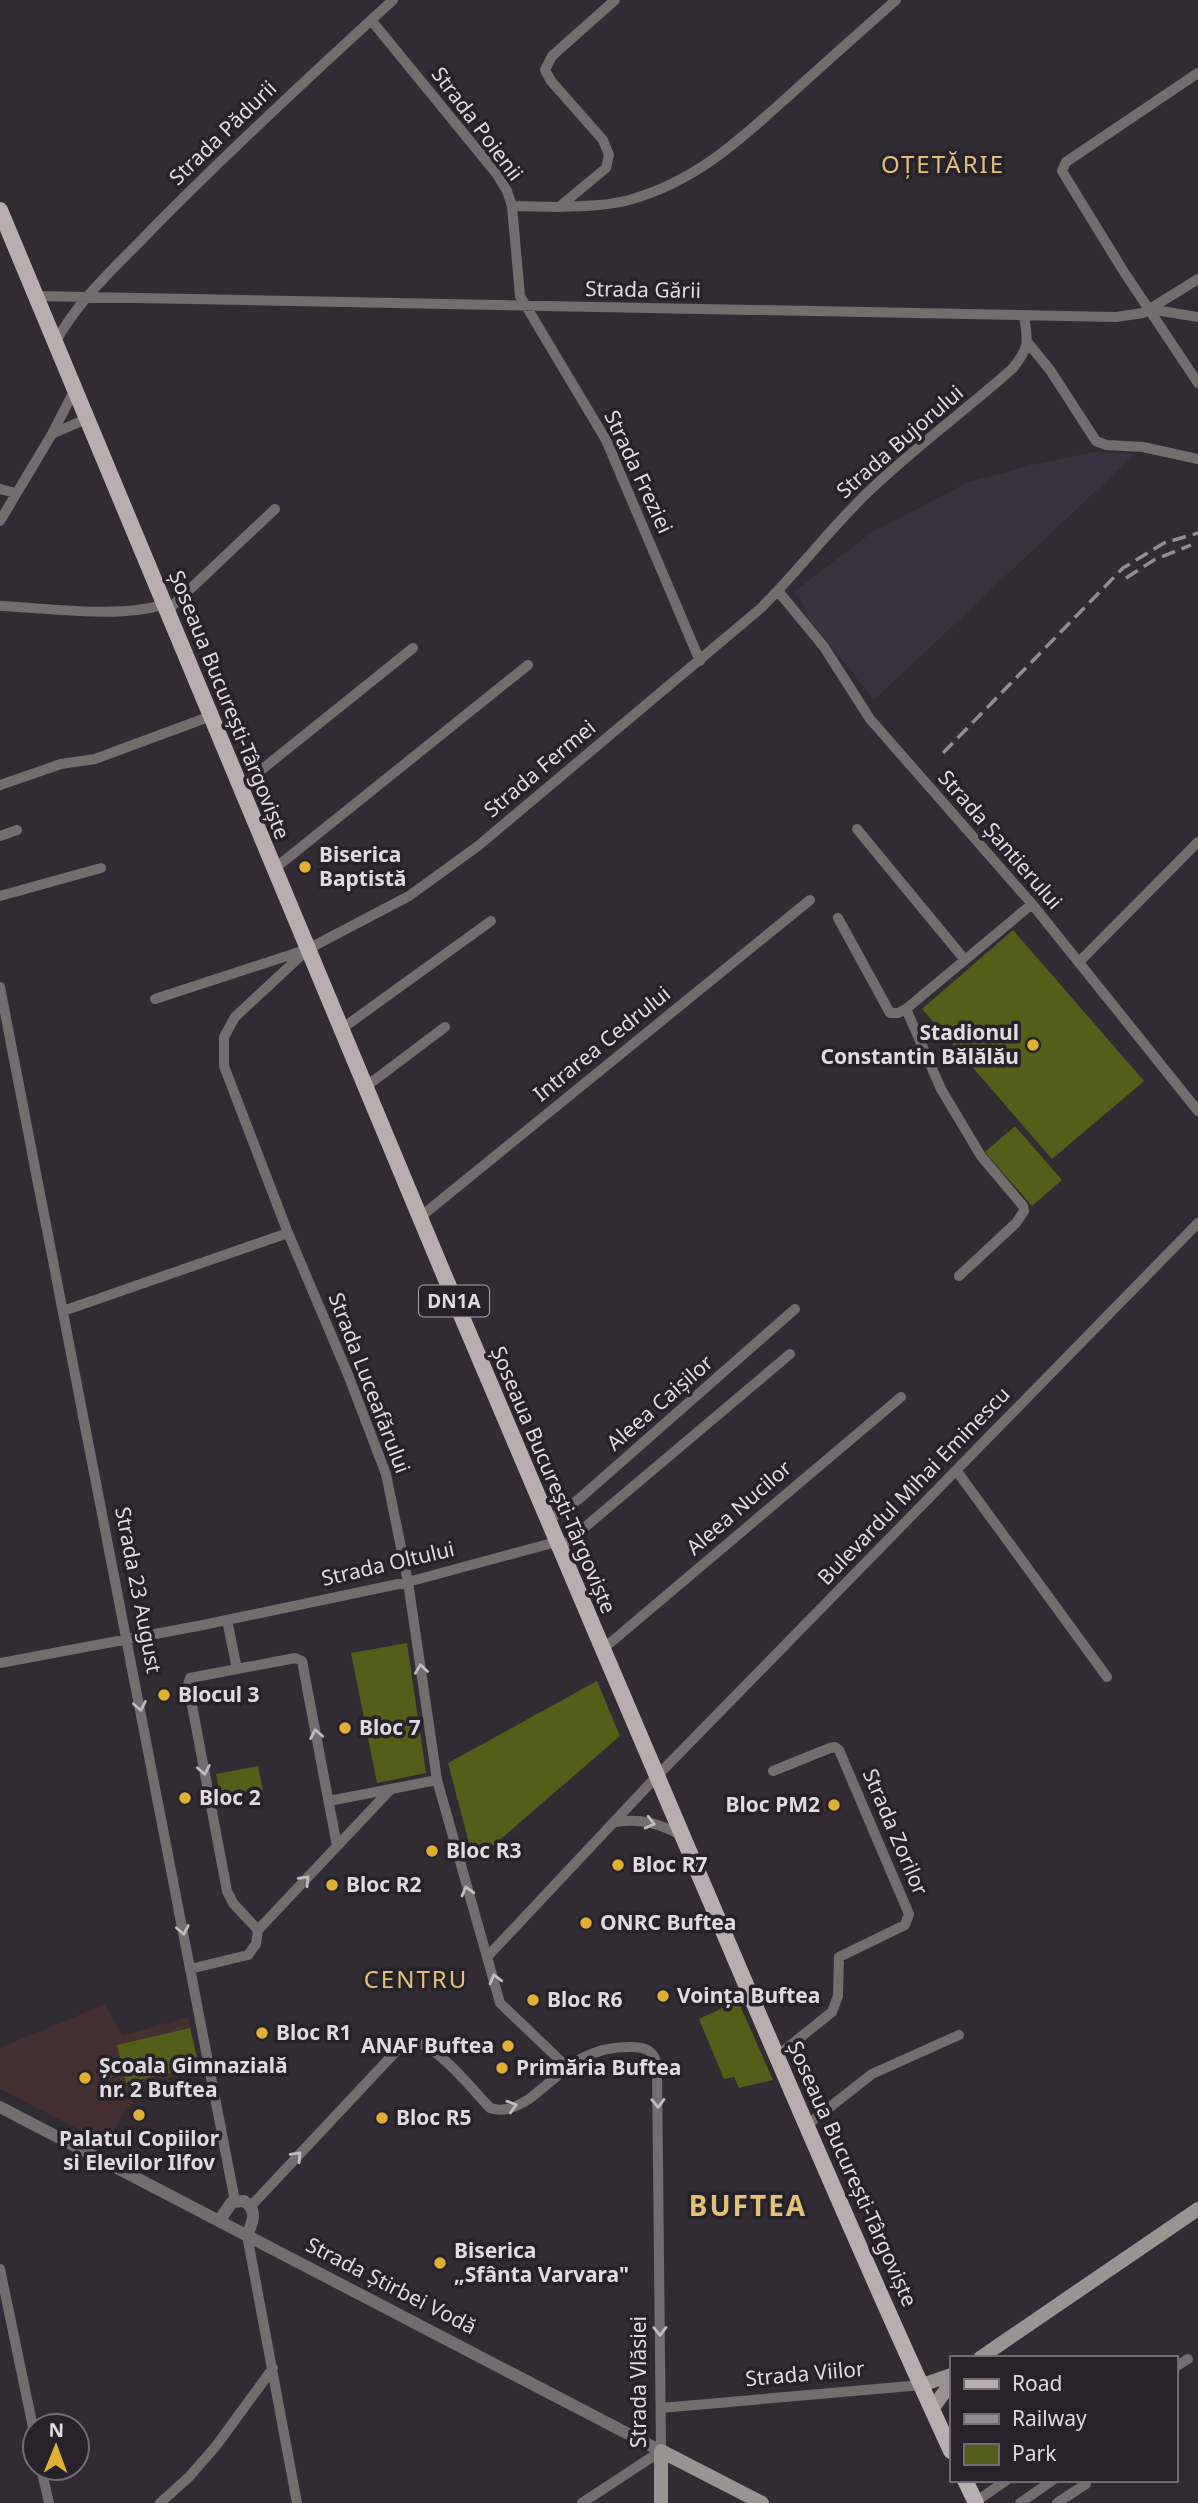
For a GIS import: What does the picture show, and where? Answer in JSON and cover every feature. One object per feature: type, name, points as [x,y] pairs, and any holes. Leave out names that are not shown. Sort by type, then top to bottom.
[{"type":"main road","name":"Șoseaua București-Târgoviște","points":[[0,210],[5,235],[36,296],[364,1088],[547,1521],[681,1835],[950,2449]]},
{"type":"main road","points":[[983,2356],[1198,2209]]},
{"type":"main road","name":"Strada Viilor","points":[[922,2385],[950,2375]]},
{"type":"main road","points":[[932,2409],[950,2384]]},
{"type":"main road","name":"Strada Vlăsiei","points":[[661,2451],[661,2503]]},
{"type":"main road","name":"Strada Știrbei Vodă","points":[[661,2451],[762,2503]]},
{"type":"main road","points":[[966,2482],[975,2502]]},
{"type":"street","name":"Strada Pădurii","points":[[54,344],[66,322],[85,298],[208,172],[393,0]]},
{"type":"street","points":[[559,207],[606,168],[609,155],[603,140],[551,81],[545,70],[552,56],[615,0]]},
{"type":"street","points":[[512,206],[605,205],[648,194],[694,173],[734,145],[895,0]]},
{"type":"street","name":"Strada Poienii","points":[[371,20],[496,173],[507,191],[512,206],[520,296],[525,307]]},
{"type":"street","points":[[1198,73],[1066,162],[1062,168],[1063,176],[1198,383]]},
{"type":"street","points":[[1149,309],[1198,279]]},
{"type":"street","name":"Strada Gării","points":[[36,296],[1024,316],[1116,317],[1135,315],[1149,309],[1198,317]]},
{"type":"street","name":"Strada Freziei","points":[[525,307],[606,440],[700,661]]},
{"type":"street","points":[[1024,316],[1028,343],[1050,370],[1096,441],[1106,445],[1143,447],[1198,459]]},
{"type":"street","name":"Strada Bujorului","points":[[778,591],[818,543],[868,493],[1013,368],[1024,355],[1028,343]]},
{"type":"street","points":[[0,520],[52,434],[74,391]]},
{"type":"street","points":[[52,434],[86,419]]},
{"type":"street","points":[[0,489],[16,493]]},
{"type":"street","points":[[0,606],[97,611],[166,607],[275,509]]},
{"type":"street","name":"Strada Fermei","points":[[307,948],[383,910],[440,874],[700,661],[778,591]]},
{"type":"street","name":"Strada Șantierului","points":[[778,591],[824,647],[870,719],[1080,961],[1198,1111]]},
{"type":"street","points":[[240,787],[413,648]]},
{"type":"street","points":[[274,869],[528,665]]},
{"type":"street","points":[[0,785],[61,764],[95,759],[211,716]]},
{"type":"street","points":[[857,829],[965,960]]},
{"type":"street","points":[[0,836],[18,830]]},
{"type":"street","points":[[1080,961],[1198,842]]},
{"type":"street","points":[[0,896],[101,868]]},
{"type":"street","name":"Intrarea Cedrului","points":[[419,1218],[810,900]]},
{"type":"street","points":[[838,918],[890,1013],[898,1013],[1032,904]]},
{"type":"street","points":[[340,1030],[491,922]]},
{"type":"street","points":[[155,999],[307,948]]},
{"type":"street","name":"Strada Luceafărului","points":[[307,948],[235,1017],[224,1037],[222,1048],[227,1074],[288,1233],[347,1372],[391,1492],[408,1582],[437,1780],[500,2003],[567,2067]]},
{"type":"street","name":"Strada 23 August","points":[[0,987],[235,2201]]},
{"type":"street","points":[[905,1009],[941,1089],[988,1165],[1023,1206],[1024,1211],[1016,1223],[959,1276]]},
{"type":"street","points":[[364,1088],[445,1027]]},
{"type":"street","name":"Bulevardul Mihai Eminescu","points":[[488,1956],[657,1776],[1198,1223]]},
{"type":"street","points":[[63,1311],[288,1233]]},
{"type":"street","name":"Aleea Caișilor","points":[[547,1521],[579,1499],[795,1309]]},
{"type":"street","points":[[558,1546],[790,1354]]},
{"type":"street","name":"Aleea Nucilor","points":[[603,1649],[901,1397]]},
{"type":"street","points":[[956,1470],[1107,1678]]},
{"type":"street","name":"Strada Oltului","points":[[0,1663],[227,1620],[408,1582],[558,1546]]},
{"type":"street","points":[[227,1620],[237,1669]]},
{"type":"street","points":[[258,1930],[233,1903],[227,1891],[188,1684],[194,1677],[295,1658],[302,1661],[337,1846]]},
{"type":"street","name":"Strada Zorilor","points":[[773,1772],[830,1748],[839,1750],[909,1914],[905,1925],[839,1957],[838,1996],[832,2012],[777,2056]]},
{"type":"street","points":[[329,1801],[437,1780]]},
{"type":"street","points":[[190,1969],[248,1955],[256,1944],[258,1930],[390,1790]]},
{"type":"street","points":[[616,1822],[641,1820],[681,1835]]},
{"type":"street","points":[[807,2125],[872,2074],[960,2035]]},
{"type":"street","name":"Strada Vlăsiei","points":[[251,2206],[401,2046],[419,2043],[441,2058],[490,2108],[501,2110],[525,2102],[567,2067],[594,2051],[612,2046],[645,2048],[654,2055],[657,2062],[661,2451]]},
{"type":"street","name":"Strada Știrbei Vodă","points":[[0,2106],[661,2451]]},
{"type":"street","points":[[219,2221],[228,2205],[235,2201],[244,2201],[251,2206],[254,2215],[247,2235],[297,2503]]},
{"type":"street","points":[[0,2269],[30,2412]]},
{"type":"street","points":[[1177,2366],[1188,2359]]},
{"type":"street","points":[[160,2503],[189,2477],[207,2456],[272,2368]]},
{"type":"street","name":"Strada Viilor","points":[[661,2408],[922,2385]]},
{"type":"street","points":[[582,2503],[661,2451]]},
{"type":"street","points":[[44,2482],[49,2503]]},
{"type":"street","points":[[975,2502],[1004,2482]]},
{"type":"street","points":[[1020,2503],[1050,2482]]},
{"type":"street","points":[[1057,2503],[1086,2484]]},
{"type":"shaded area","points":[[1095,452],[1135,454],[874,700],[805,614],[804,605],[794,592],[872,532],[969,482]]},
{"type":"shaded area","name":"Școala Gimnazială nr. 2 Buftea","points":[[105,2004],[122,2036],[188,2017],[200,2071],[142,2085],[130,2107],[127,2106],[107,2144],[0,2089],[0,2048]]},
{"type":"green space","name":"Stadionul Constantin Bălălău","points":[[1013,930],[1144,1081],[1052,1159],[922,1009]]},
{"type":"green space","points":[[1015,1126],[1062,1180],[1032,1206],[985,1152]]},
{"type":"green space","points":[[407,1643],[426,1773],[377,1783],[351,1653]]},
{"type":"green space","points":[[597,1681],[620,1736],[474,1862],[448,1763]]},
{"type":"green space","points":[[258,1766],[263,1791],[221,1799],[216,1774]]},
{"type":"green space","points":[[738,2001],[773,2080],[739,2088],[734,2077],[724,2079],[699,2019]]},
{"type":"green space","points":[[190,2028],[199,2066],[126,2083],[117,2045]]},
{"type":"railway","points":[[943,753],[1123,568],[1164,543],[1198,533]]},
{"type":"railway","points":[[1126,578],[1154,560],[1191,545]]},
{"type":"place","name":"Biserica Baptistă","points":[[305,867]]},
{"type":"place","name":"Stadionul Constantin Bălălău","points":[[1033,1045]]},
{"type":"place","name":"Blocul 3","points":[[164,1695]]},
{"type":"place","name":"Bloc 7","points":[[345,1728]]},
{"type":"place","name":"Bloc 2","points":[[185,1798]]},
{"type":"place","name":"Bloc PM2","points":[[834,1805]]},
{"type":"place","name":"Bloc R3","points":[[432,1851]]},
{"type":"place","name":"Bloc R7","points":[[618,1865]]},
{"type":"place","name":"Bloc R2","points":[[332,1885]]},
{"type":"place","name":"ONRC Buftea","points":[[586,1923]]},
{"type":"place","name":"Voința Buftea","points":[[663,1996]]},
{"type":"place","name":"Bloc R6","points":[[533,2000]]},
{"type":"place","name":"Bloc R1","points":[[262,2033]]},
{"type":"place","name":"ANAF Buftea","points":[[508,2046]]},
{"type":"place","name":"Primăria Buftea","points":[[502,2068]]},
{"type":"place","name":"Școala Gimnazială nr. 2 Buftea","points":[[85,2078]]},
{"type":"place","name":"Palatul Copiilor si Elevilor Ilfov","points":[[139,2115]]},
{"type":"place","name":"Bloc R5","points":[[382,2118]]},
{"type":"place","name":"Biserica „Sfânta Varvara\"","points":[[440,2263]]},
{"type":"district","name":"OȚETĂRIE","points":[[943,165]]},
{"type":"district","name":"CENTRU","points":[[416,1980]]},
{"type":"district","name":"BUFTEA","points":[[748,2206]]}]
